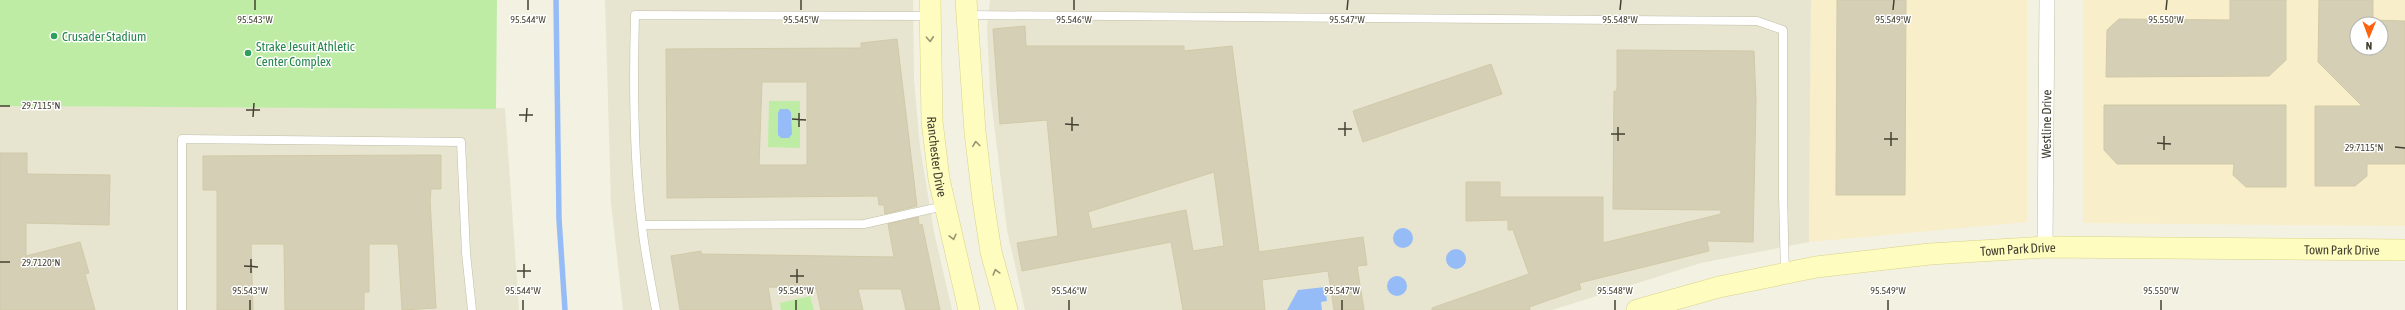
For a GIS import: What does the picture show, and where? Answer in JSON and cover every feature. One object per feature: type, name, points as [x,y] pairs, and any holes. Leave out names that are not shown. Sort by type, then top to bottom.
[{"type":"street","name":"Westline Drive","points":[[2045,247],[2047,0]]},
{"type":"street","points":[[965,7],[975,132],[991,252],[1006,310]]},
{"type":"street","name":"Ranchester Drive","points":[[929,8],[932,121],[945,206],[959,261],[969,310]]},
{"type":"street","name":"Town Park Drive","points":[[1637,310],[1719,287],[1826,265],[1930,254],[2045,247],[2405,250]]},
{"type":"street","points":[[959,261],[991,252]]},
{"type":"lane","points":[[965,7],[1757,21],[1783,30],[1783,195],[1785,274]]},
{"type":"lane","points":[[656,310],[642,225],[636,163],[633,87],[635,15],[929,8]]},
{"type":"lane","points":[[182,310],[182,139],[462,142],[466,253],[472,310]]},
{"type":"lane","points":[[642,225],[864,224],[945,206]]},
{"type":"shaded area","points":[[605,0],[913,0],[914,80],[920,147],[934,232],[952,310],[623,310],[611,203]]},
{"type":"shaded area","points":[[990,0],[1811,0],[1809,242],[1701,263],[1552,310],[1025,310],[1007,230],[990,91],[987,28]]},
{"type":"shaded area","points":[[1811,0],[2027,0],[2027,222],[1809,242]]},
{"type":"shaded area","points":[[2083,0],[2405,0],[2405,226],[2083,223]]},
{"type":"shaded area","points":[[0,106],[505,108],[519,310],[0,310]]},
{"type":"green space","name":"Strake Jesuit Athletic Center Complex","points":[[0,0],[497,0],[496,109],[0,106]]},
{"type":"green space","points":[[769,101],[800,101],[800,148],[768,147]]},
{"type":"green space","points":[[810,296],[814,310],[781,310],[780,303]]},
{"type":"water","points":[[780,109],[788,109],[791,112],[792,134],[789,138],[781,138],[778,135],[778,113]]},
{"type":"water","points":[[1403,228],[1410,231],[1413,238],[1410,245],[1403,248],[1396,245],[1393,238],[1396,231]]},
{"type":"water","points":[[1456,249],[1463,252],[1466,259],[1463,266],[1456,269],[1449,266],[1446,259],[1449,252]]},
{"type":"water","points":[[1397,276],[1404,279],[1407,286],[1404,293],[1397,296],[1390,293],[1387,286],[1390,279]]},
{"type":"water","points":[[1325,287],[1327,301],[1321,302],[1322,310],[1287,310],[1298,290]]},
{"type":"building","points":[[1837,0],[1906,0],[1905,195],[1836,195]]},
{"type":"building","points":[[2230,0],[2286,0],[2286,60],[2269,76],[2106,77],[2107,30],[2119,19],[2230,20]]},
{"type":"building","points":[[2319,0],[2373,0],[2373,16],[2349,16],[2349,56],[2389,56],[2389,20],[2405,21],[2405,164],[2367,164],[2367,176],[2355,186],[2315,186],[2315,106],[2362,106],[2318,62]]},
{"type":"building","points":[[1025,26],[1026,46],[1184,46],[1184,51],[1232,46],[1259,252],[1363,237],[1367,265],[1357,266],[1364,310],[1334,310],[1328,271],[1262,280],[1265,310],[1183,310],[1171,242],[1022,271],[1017,243],[1058,236],[1047,120],[1000,124],[993,29]],"holes":[[[1214,172],[1224,246],[1193,251],[1186,210],[1092,229],[1088,212]]]},
{"type":"building","points":[[897,39],[917,206],[885,214],[884,205],[879,205],[878,196],[667,198],[666,49],[861,48],[861,43]],"holes":[[[762,82],[807,82],[807,165],[759,165]]]},
{"type":"building","points":[[1617,50],[1754,51],[1756,101],[1753,242],[1707,241],[1709,251],[1579,283],[1581,289],[1529,307],[1530,310],[1432,310],[1432,308],[1529,274],[1513,230],[1508,230],[1508,220],[1466,221],[1466,182],[1500,182],[1500,197],[1603,197],[1603,243],[1721,214],[1721,210],[1613,209],[1614,91],[1617,91]]},
{"type":"building","points":[[1491,64],[1502,94],[1363,142],[1353,111]]},
{"type":"building","points":[[2104,105],[2286,105],[2286,187],[2246,187],[2233,175],[2234,164],[2117,164],[2104,150]]},
{"type":"building","points":[[0,153],[27,153],[27,174],[110,175],[109,225],[26,223],[26,256],[80,242],[89,273],[85,274],[95,310],[0,310]]},
{"type":"building","points":[[441,155],[441,189],[431,189],[430,200],[436,308],[402,310],[398,244],[369,244],[369,292],[364,292],[364,310],[285,310],[284,244],[251,244],[253,310],[217,310],[217,190],[203,190],[203,156]]},
{"type":"building","points":[[918,217],[919,225],[922,224],[940,310],[906,310],[901,289],[858,289],[863,310],[821,310],[816,288],[768,287],[772,310],[680,310],[671,256],[701,251],[701,254],[894,257],[888,224]]},
{"type":"waterway","points":[[556,0],[559,219],[565,310]]},
{"type":"place","name":"Crusader Stadium","points":[[54,36]]},
{"type":"place","name":"Strake Jesuit Athletic Center Complex","points":[[248,53]]}]
